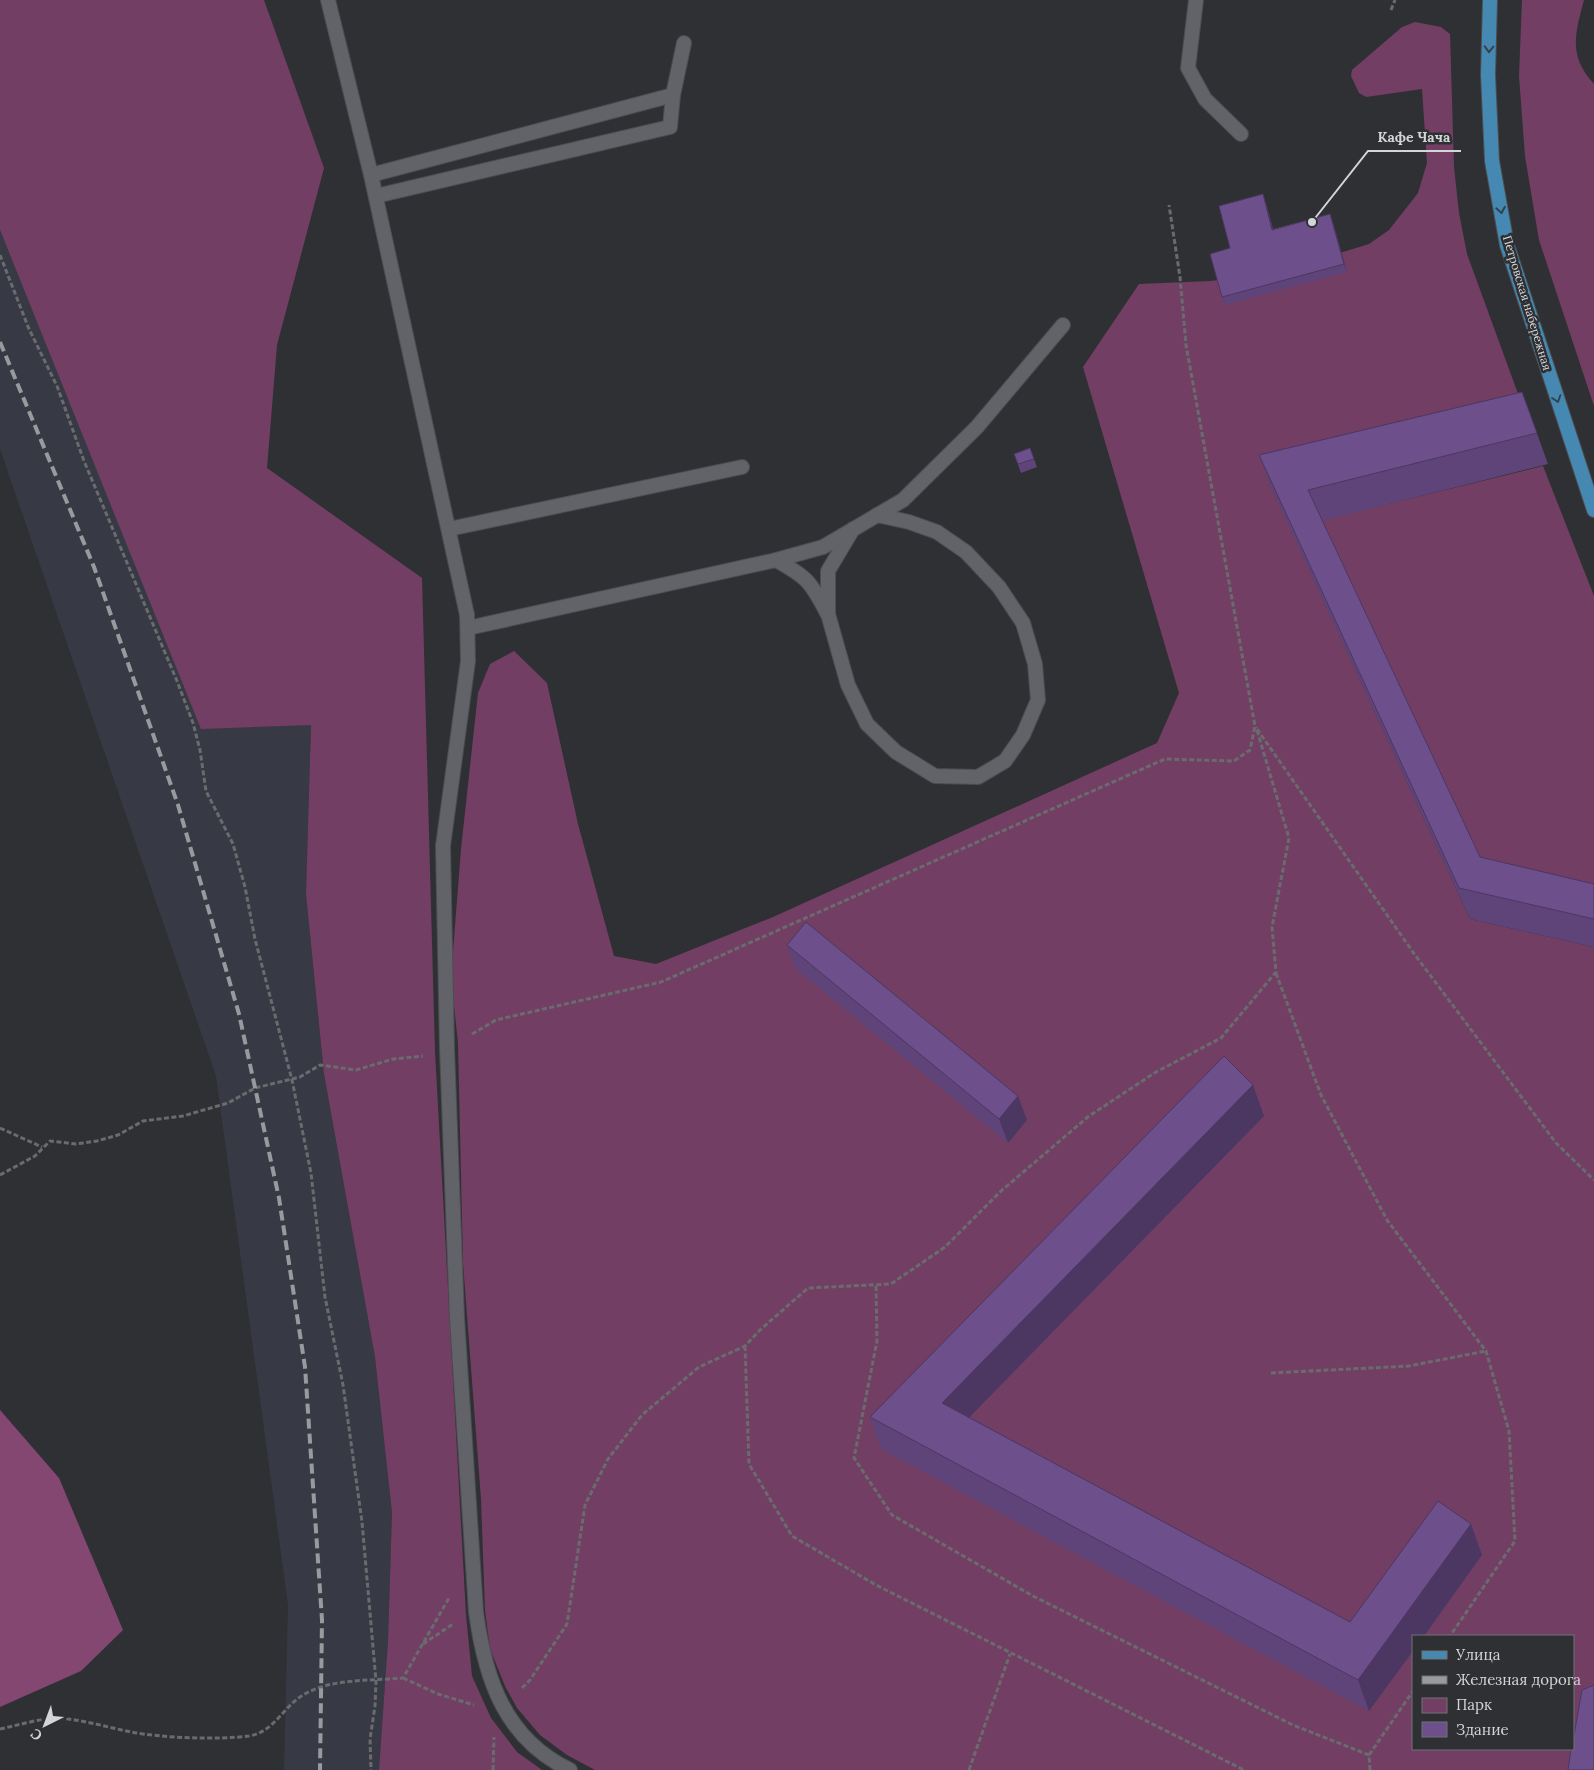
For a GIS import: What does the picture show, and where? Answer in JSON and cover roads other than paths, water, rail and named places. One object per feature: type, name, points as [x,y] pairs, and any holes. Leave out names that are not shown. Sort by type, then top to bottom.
[{"type":"main road","name":"Петровская набережная","points":[[1490,0],[1488,75],[1492,161],[1507,246],[1594,510]]},
{"type":"street","points":[[328,0],[376,196],[468,621],[468,661],[443,846],[447,1048],[457,1318],[476,1612],[481,1649],[502,1708],[522,1734],[541,1752],[570,1770]]},
{"type":"street","points":[[1196,0],[1188,68],[1205,99],[1241,134]]},
{"type":"street","points":[[376,196],[670,127],[673,95],[684,43]]},
{"type":"street","points":[[371,175],[673,95]]},
{"type":"street","points":[[468,621],[776,560],[823,547],[903,500],[977,427],[1063,325]]},
{"type":"street","points":[[449,528],[742,467]]},
{"type":"street","points":[[776,560],[801,574],[814,589],[828,614],[848,686],[867,724],[896,752],[935,776],[978,777],[1005,761],[1023,735],[1038,700],[1035,664],[1023,624],[999,587],[966,552],[936,532],[909,522],[877,515]]},
{"type":"street","points":[[828,614],[828,571],[853,529]]},
{"type":"railway","points":[[0,342],[94,567],[178,805],[239,1014],[279,1198],[305,1367],[322,1620],[320,1770]]},
{"type":"place","name":"Кафе Чача","points":[[1312,222]]}]
